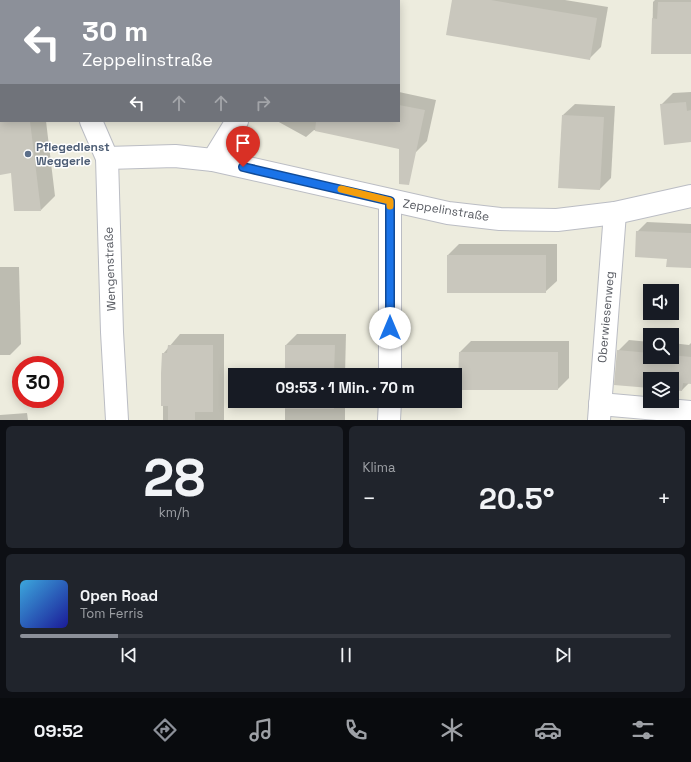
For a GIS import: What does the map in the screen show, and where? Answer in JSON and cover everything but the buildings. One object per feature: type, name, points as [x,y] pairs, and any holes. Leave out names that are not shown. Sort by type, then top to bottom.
[{"type":"street","name":"Wengenstraße","points":[[91,122],[107,158],[112,332],[117,420]]},
{"type":"street","points":[[213,160],[236,122]]},
{"type":"street","name":"Zeppelinstraße","points":[[107,158],[174,156],[213,160],[448,213],[500,219],[557,220],[615,213],[691,196]]},
{"type":"street","points":[[390,201],[390,368]]},
{"type":"street","name":"Oberwiesenweg","points":[[599,412],[615,213]]},
{"type":"street","points":[[390,408],[390,420]]},
{"type":"street","points":[[599,412],[691,412]]},
{"type":"slow traffic","points":[[341,189],[390,201],[390,206]]},
{"type":"place","name":"Pflegedienst Weggerle","points":[[28,154]]},
{"type":"route","points":[[243,167],[390,201],[390,328]]}]
